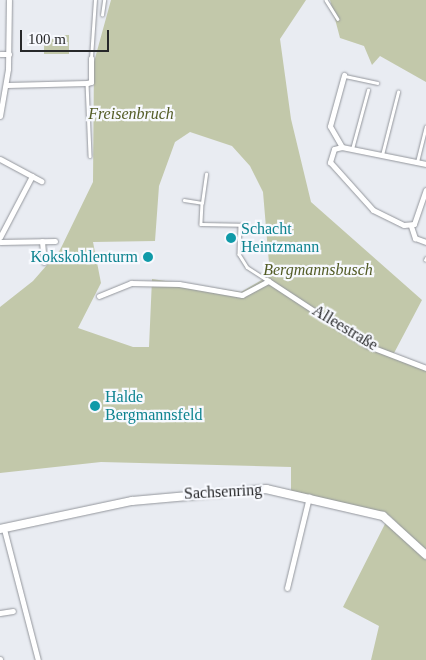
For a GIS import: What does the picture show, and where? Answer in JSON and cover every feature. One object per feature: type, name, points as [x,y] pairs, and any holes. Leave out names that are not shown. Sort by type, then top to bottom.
[{"type":"street","points":[[0,116],[9,54],[9,0]]},
{"type":"street","points":[[0,54],[9,54]]},
{"type":"street","points":[[6,85],[91,82],[91,58]]},
{"type":"street","points":[[342,147],[330,126],[344,75]]},
{"type":"street","points":[[411,226],[378,213],[333,169],[331,154],[342,147],[426,164]]},
{"type":"street","points":[[0,159],[41,180]]},
{"type":"street","points":[[0,237],[32,176]]},
{"type":"street","points":[[426,190],[411,226],[415,238],[426,242]]},
{"type":"street","points":[[0,242],[55,240]]},
{"type":"street","points":[[42,241],[44,262]]},
{"type":"street","points":[[99,296],[131,283],[242,295],[267,280]]},
{"type":"street","name":"Alleestraße","points":[[267,280],[366,344],[426,368]]},
{"type":"street","name":"Sachsenring","points":[[38,660],[2,529],[175,495],[266,489],[309,496],[383,516],[426,554]]},
{"type":"street","points":[[287,588],[309,496]]},
{"type":"street","points":[[0,613],[13,611]]},
{"type":"lane","points":[[91,58],[96,0]]},
{"type":"lane","points":[[102,15],[104,0]]},
{"type":"lane","points":[[326,0],[338,19]]},
{"type":"lane","points":[[344,75],[377,83]]},
{"type":"lane","points":[[87,83],[90,156]]},
{"type":"lane","points":[[352,149],[368,90]]},
{"type":"lane","points":[[382,155],[398,92]]},
{"type":"lane","points":[[417,162],[426,127]]},
{"type":"lane","points":[[206,174],[201,224],[240,225],[238,254],[247,267],[267,280]]},
{"type":"lane","points":[[184,200],[202,203]]},
{"type":"green space","points":[[111,0],[306,0],[280,39],[291,119],[311,202],[422,300],[393,355],[426,370],[426,660],[371,660],[379,626],[343,607],[388,518],[398,524],[390,516],[291,491],[291,467],[101,462],[0,473],[0,307],[33,281],[60,250],[93,182],[94,62]],"holes":[[[190,132],[232,146],[250,166],[263,192],[270,275],[241,292],[152,279],[149,347],[133,347],[78,328],[101,283],[93,242],[155,241],[159,186],[175,142]]]},
{"type":"green space","points":[[330,0],[426,0],[426,82],[380,56],[372,65],[364,46],[340,38]]},
{"type":"green space","points":[[59,35],[69,35],[69,54],[44,54],[44,38],[59,39]]},
{"type":"place","name":"Schacht Heintzmann","points":[[231,238]]},
{"type":"place","name":"Kokskohlenturm","points":[[148,257]]},
{"type":"place","name":"Halde Bergmannsfeld","points":[[95,406]]},
{"type":"park label","name":"Freisenbruch","points":[[131,114]]},
{"type":"park label","name":"Bergmannsbusch","points":[[318,270]]}]
